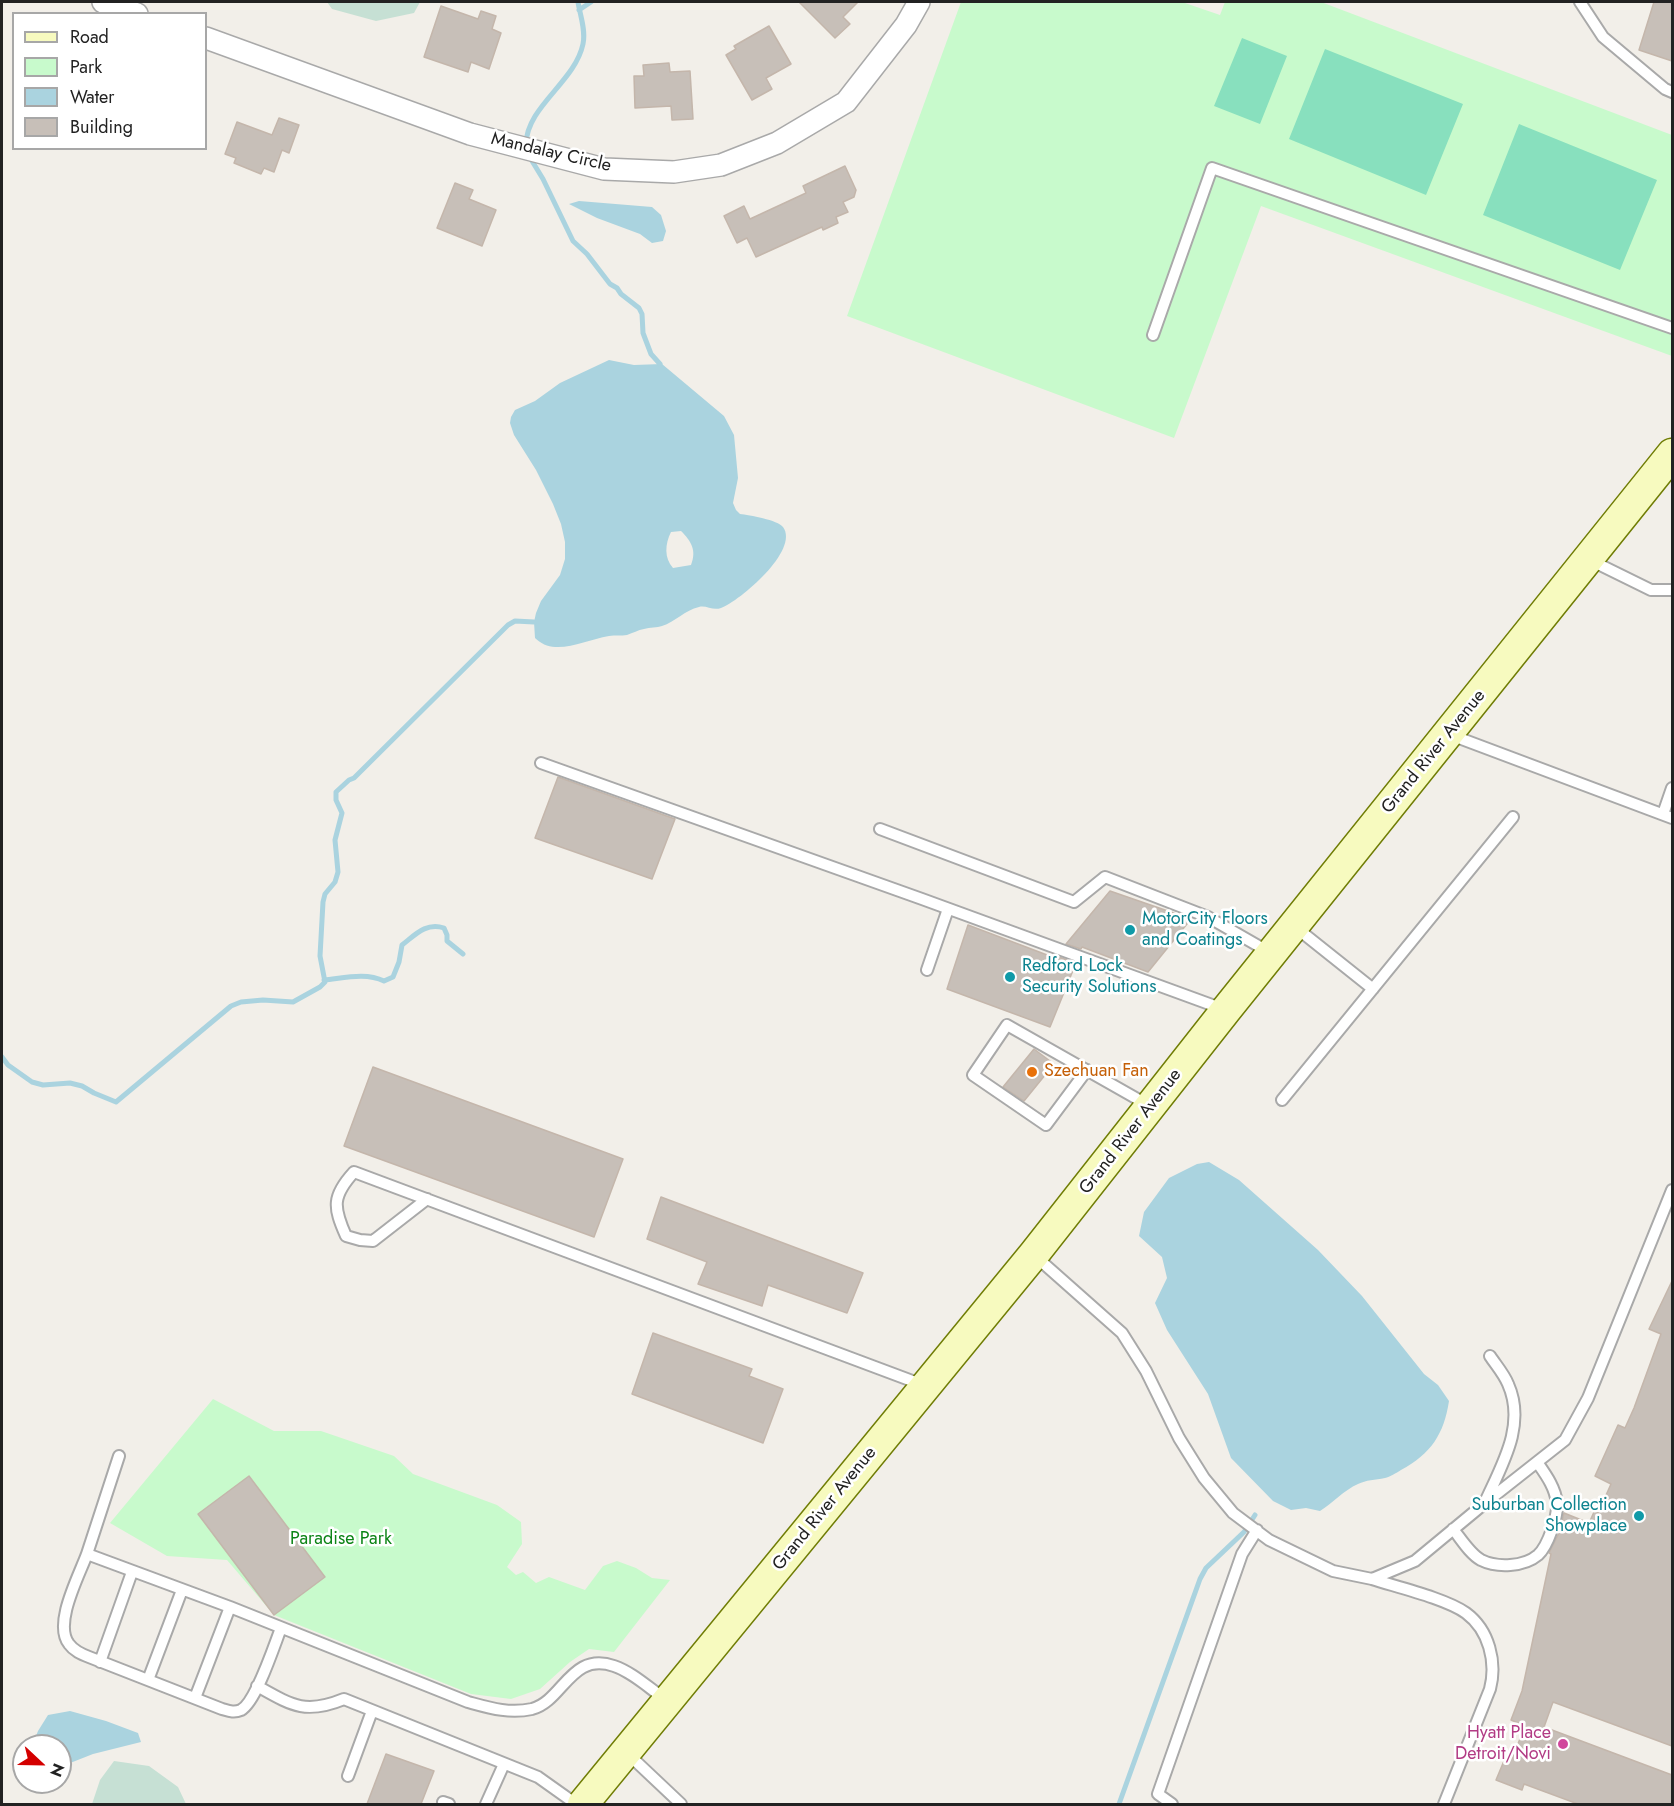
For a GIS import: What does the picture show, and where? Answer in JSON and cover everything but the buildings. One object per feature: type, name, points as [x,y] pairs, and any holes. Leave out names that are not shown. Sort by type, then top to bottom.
[{"type":"main road","name":"Grand River Avenue","points":[[583,1804],[1034,1254],[1226,1010],[1672,454]]},
{"type":"street","points":[[103,2],[130,12]]},
{"type":"street","name":"Mandalay Circle","points":[[207,38],[470,134],[604,169],[674,172],[721,165],[777,143],[846,102],[906,25],[918,2]]},
{"type":"lane","points":[[1580,2],[1603,37],[1672,92]]},
{"type":"lane","points":[[1153,335],[1212,168],[1672,328]]},
{"type":"lane","points":[[1588,559],[1651,590],[1672,590]]},
{"type":"lane","points":[[1448,734],[1668,816],[1672,788]]},
{"type":"lane","points":[[541,763],[1226,1010]]},
{"type":"lane","points":[[1282,1100],[1513,817]]},
{"type":"lane","points":[[880,829],[1074,902],[1105,877],[1208,917],[1272,953]]},
{"type":"lane","points":[[927,970],[948,909]]},
{"type":"lane","points":[[1294,926],[1373,989]]},
{"type":"lane","points":[[1087,1070],[1046,1125],[973,1075],[1008,1025],[1087,1070],[1150,1107]]},
{"type":"lane","points":[[427,1199],[373,1241],[346,1236],[337,1217],[336,1198],[342,1184],[354,1172],[427,1199],[927,1386]]},
{"type":"lane","points":[[1372,1579],[1415,1561],[1565,1440],[1588,1398],[1672,1190]]},
{"type":"lane","points":[[1034,1254],[1122,1333],[1146,1371],[1179,1438],[1204,1478],[1233,1513],[1269,1540],[1333,1571],[1372,1579],[1443,1602],[1465,1612],[1479,1625],[1487,1642],[1494,1674],[1444,1804]]},
{"type":"lane","points":[[1485,1503],[1506,1459],[1515,1417],[1508,1382],[1490,1356]]},
{"type":"lane","points":[[119,1456],[64,1615],[63,1629],[68,1643],[76,1651],[100,1662],[235,1712],[243,1709],[252,1698],[281,1628]]},
{"type":"lane","points":[[1453,1529],[1478,1559],[1492,1565],[1523,1562],[1539,1554],[1549,1537],[1557,1506],[1554,1488],[1537,1462]]},
{"type":"lane","points":[[1172,1804],[1158,1794],[1242,1554],[1257,1530]]},
{"type":"lane","points":[[87,1554],[230,1607],[468,1702],[500,1712],[535,1708],[550,1697],[571,1674],[586,1666],[601,1664],[614,1666],[668,1701]]},
{"type":"lane","points":[[100,1662],[132,1572]]},
{"type":"lane","points":[[148,1680],[182,1590]]},
{"type":"lane","points":[[195,1698],[230,1607]]},
{"type":"lane","points":[[257,1686],[291,1705],[302,1707],[326,1707],[344,1699],[538,1777],[576,1804]]},
{"type":"lane","points":[[348,1776],[372,1711]]},
{"type":"lane","points":[[626,1752],[681,1804]]},
{"type":"lane","points":[[486,1804],[504,1764]]},
{"type":"green space","points":[[327,2],[420,2],[414,13],[376,21],[332,9]]},
{"type":"green space","points":[[961,2],[1182,2],[1220,15],[1225,2],[1321,2],[1672,135],[1672,356],[1261,206],[1174,438],[847,316]]},
{"type":"green space","points":[[1242,38],[1287,56],[1260,124],[1214,106]]},
{"type":"green space","points":[[1325,49],[1463,104],[1426,195],[1289,139]]},
{"type":"green space","points":[[1519,124],[1657,180],[1620,270],[1483,215]]},
{"type":"green space","name":"Paradise Park","points":[[213,1399],[274,1431],[321,1431],[394,1456],[413,1474],[497,1505],[521,1522],[522,1544],[507,1567],[516,1575],[523,1572],[536,1583],[549,1577],[585,1590],[603,1566],[617,1561],[636,1568],[652,1578],[670,1580],[614,1652],[589,1649],[570,1662],[540,1689],[511,1699],[471,1694],[274,1615],[227,1560],[167,1556],[110,1523]]},
{"type":"green space","points":[[114,1761],[149,1766],[178,1787],[186,1804],[92,1804],[100,1780]]},
{"type":"water","points":[[579,201],[652,207],[661,215],[666,231],[663,241],[652,243],[640,234],[597,218],[569,204]]},
{"type":"water","points":[[609,360],[634,365],[662,364],[724,416],[734,435],[738,478],[733,503],[736,510],[740,514],[780,524],[786,537],[776,561],[766,574],[741,596],[721,608],[694,609],[660,627],[562,647],[552,647],[535,638],[536,613],[541,601],[560,575],[565,559],[565,542],[553,504],[536,470],[514,435],[510,423],[515,410],[535,401],[560,383]],"holes":[[[681,531],[690,542],[693,560],[691,565],[673,568],[667,555],[667,546],[671,532]]]},
{"type":"water","points":[[1209,1162],[1239,1180],[1318,1250],[1362,1296],[1424,1374],[1438,1385],[1449,1401],[1440,1433],[1420,1457],[1389,1477],[1364,1482],[1353,1487],[1320,1511],[1306,1508],[1291,1510],[1273,1501],[1231,1458],[1208,1394],[1167,1330],[1155,1303],[1167,1278],[1162,1257],[1139,1236],[1144,1212],[1169,1178],[1197,1164]]},
{"type":"water","points":[[70,1711],[106,1721],[138,1733],[141,1742],[93,1754],[72,1762],[72,1734],[37,1734],[48,1715]]},
{"type":"waterway","points":[[526,144],[528,130],[534,118],[578,58],[584,33],[578,2]]},
{"type":"waterway","points":[[579,10],[591,2]]},
{"type":"waterway","points":[[529,156],[543,179],[573,241],[587,254],[610,284],[639,308],[642,314],[643,333],[651,354],[660,364]]},
{"type":"waterway","points":[[2,1057],[8,1065],[32,1082],[43,1085],[70,1083],[82,1086],[116,1102],[231,1006],[241,1002],[263,1000],[293,1002],[320,987],[325,982],[320,956],[323,902],[338,872],[335,840],[342,813],[336,800],[336,792],[354,778],[508,625],[515,621],[534,622]]},
{"type":"waterway","points":[[324,980],[362,976],[384,981],[393,977],[402,945],[426,928],[444,928],[447,941],[463,954]]},
{"type":"waterway","points":[[1119,1804],[1200,1579],[1206,1568],[1244,1532],[1255,1515]]},
{"type":"place","name":"MotorCity Floors and Coatings","points":[[1130,930]]},
{"type":"place","name":"Redford Lock Security Solutions","points":[[1010,977]]},
{"type":"place","name":"Szechuan Fan","points":[[1032,1072]]},
{"type":"place","name":"Suburban Collection Showplace","points":[[1639,1516]]},
{"type":"place","name":"Hyatt Place Detroit/Novi","points":[[1563,1744]]}]
